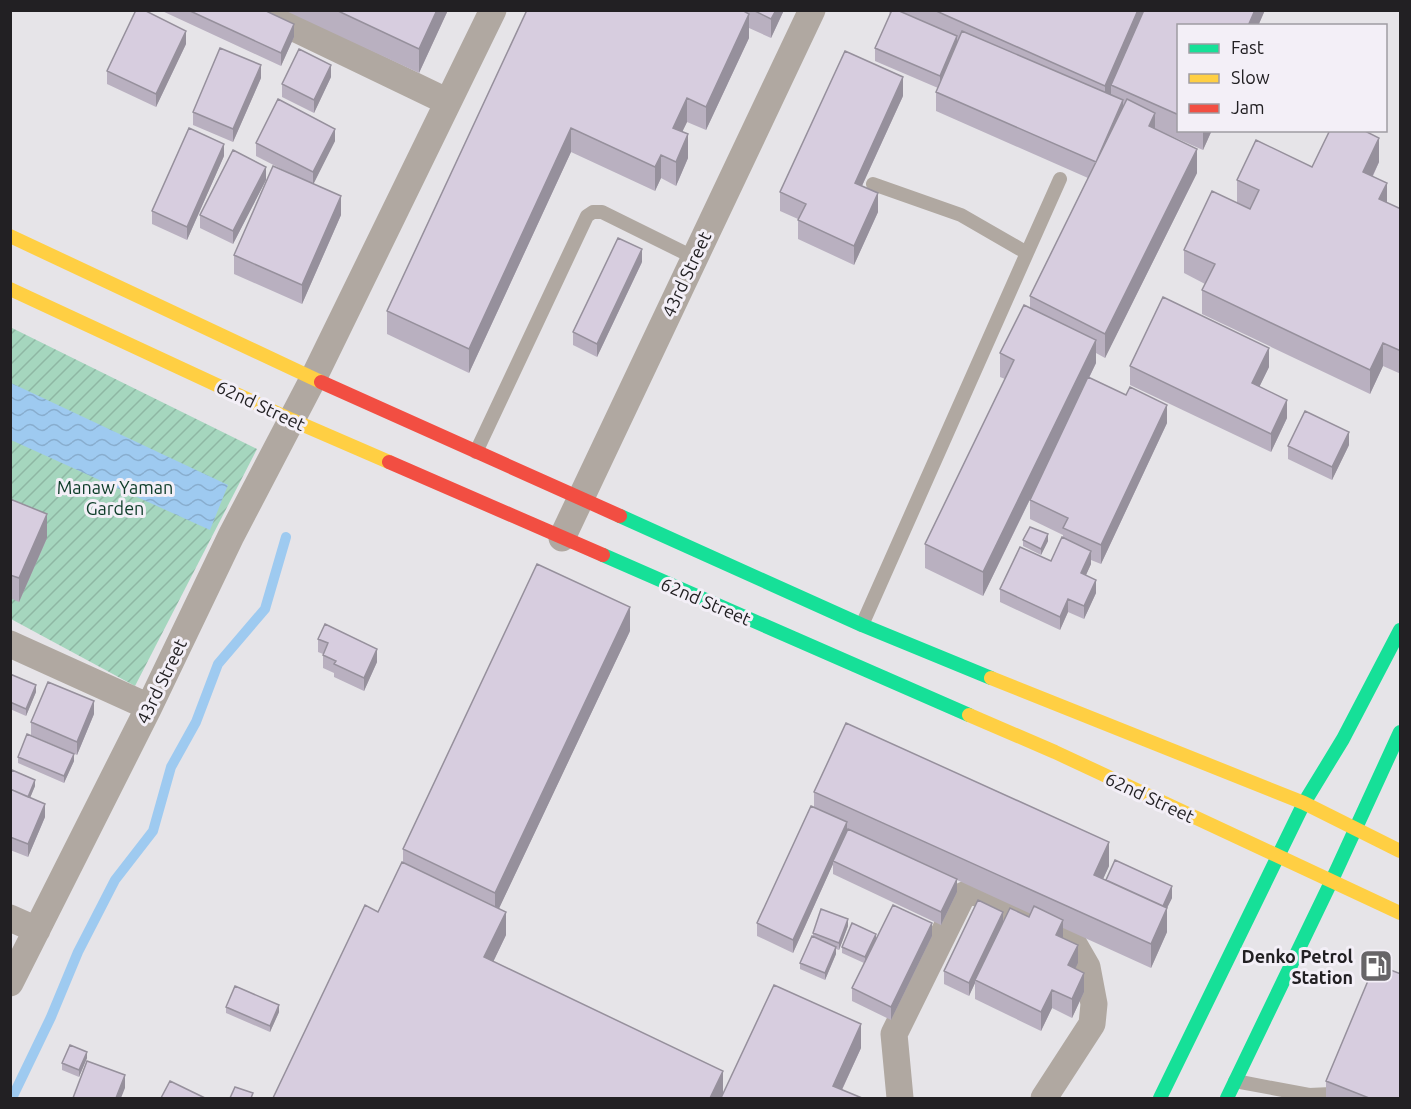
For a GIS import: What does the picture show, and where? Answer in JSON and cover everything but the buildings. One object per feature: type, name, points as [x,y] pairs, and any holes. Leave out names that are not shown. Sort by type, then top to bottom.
[{"type":"main road","points":[[10,236],[313,379],[862,625],[1304,803],[1401,851]]},
{"type":"main road","name":"62nd Street","points":[[10,289],[292,420],[1055,752],[1401,913]]},
{"type":"main road","points":[[1160,1098],[1304,803],[1343,739],[1401,630]]},
{"type":"main road","points":[[1227,1098],[1401,732]]},
{"type":"street","name":"43rd Street","points":[[10,983],[149,707],[227,543],[313,379],[493,10]]},
{"type":"street","name":"43rd Street","points":[[562,538],[693,257],[812,10]]},
{"type":"street","points":[[259,11],[448,102]]},
{"type":"street","points":[[10,644],[149,707]]},
{"type":"street","points":[[900,1098],[894,1034],[962,896],[973,891],[1047,924],[1072,941],[1087,967],[1094,1004],[1092,1024],[1044,1098]]},
{"type":"street","points":[[10,918],[37,930]]},
{"type":"lane","points":[[862,625],[1060,179]]},
{"type":"lane","points":[[873,184],[961,215],[1027,253]]},
{"type":"lane","points":[[476,452],[587,216],[593,212],[602,212],[693,257]]},
{"type":"lane","points":[[1235,1081],[1309,1095],[1331,1094]]},
{"type":"green space","name":"Manaw Yaman Garden","points":[[10,327],[257,449],[135,686],[11,619]]},
{"type":"water","points":[[11,383],[228,485],[210,530],[11,440]]},
{"type":"waterway","points":[[12,1098],[51,1017],[78,952],[115,880],[153,831],[171,767],[196,722],[218,664],[265,609],[286,537]]},
{"type":"traffic: fast","points":[[620,516],[862,625],[991,678]]},
{"type":"traffic: fast","points":[[603,555],[969,715]]},
{"type":"traffic: fast","points":[[1160,1098],[1304,803],[1343,739],[1400,630]]},
{"type":"traffic: fast","points":[[1227,1098],[1400,732]]},
{"type":"traffic: slow","points":[[10,236],[321,382]]},
{"type":"traffic: slow","points":[[10,289],[292,420],[389,462]]},
{"type":"traffic: slow","points":[[991,678],[1304,803],[1400,851]]},
{"type":"traffic: slow","points":[[969,715],[1055,752],[1400,913]]},
{"type":"traffic: jam","points":[[321,382],[620,516]]},
{"type":"traffic: jam","points":[[389,462],[603,555]]},
{"type":"place","name":"Denko Petrol Station","points":[[1376,966]]}]
